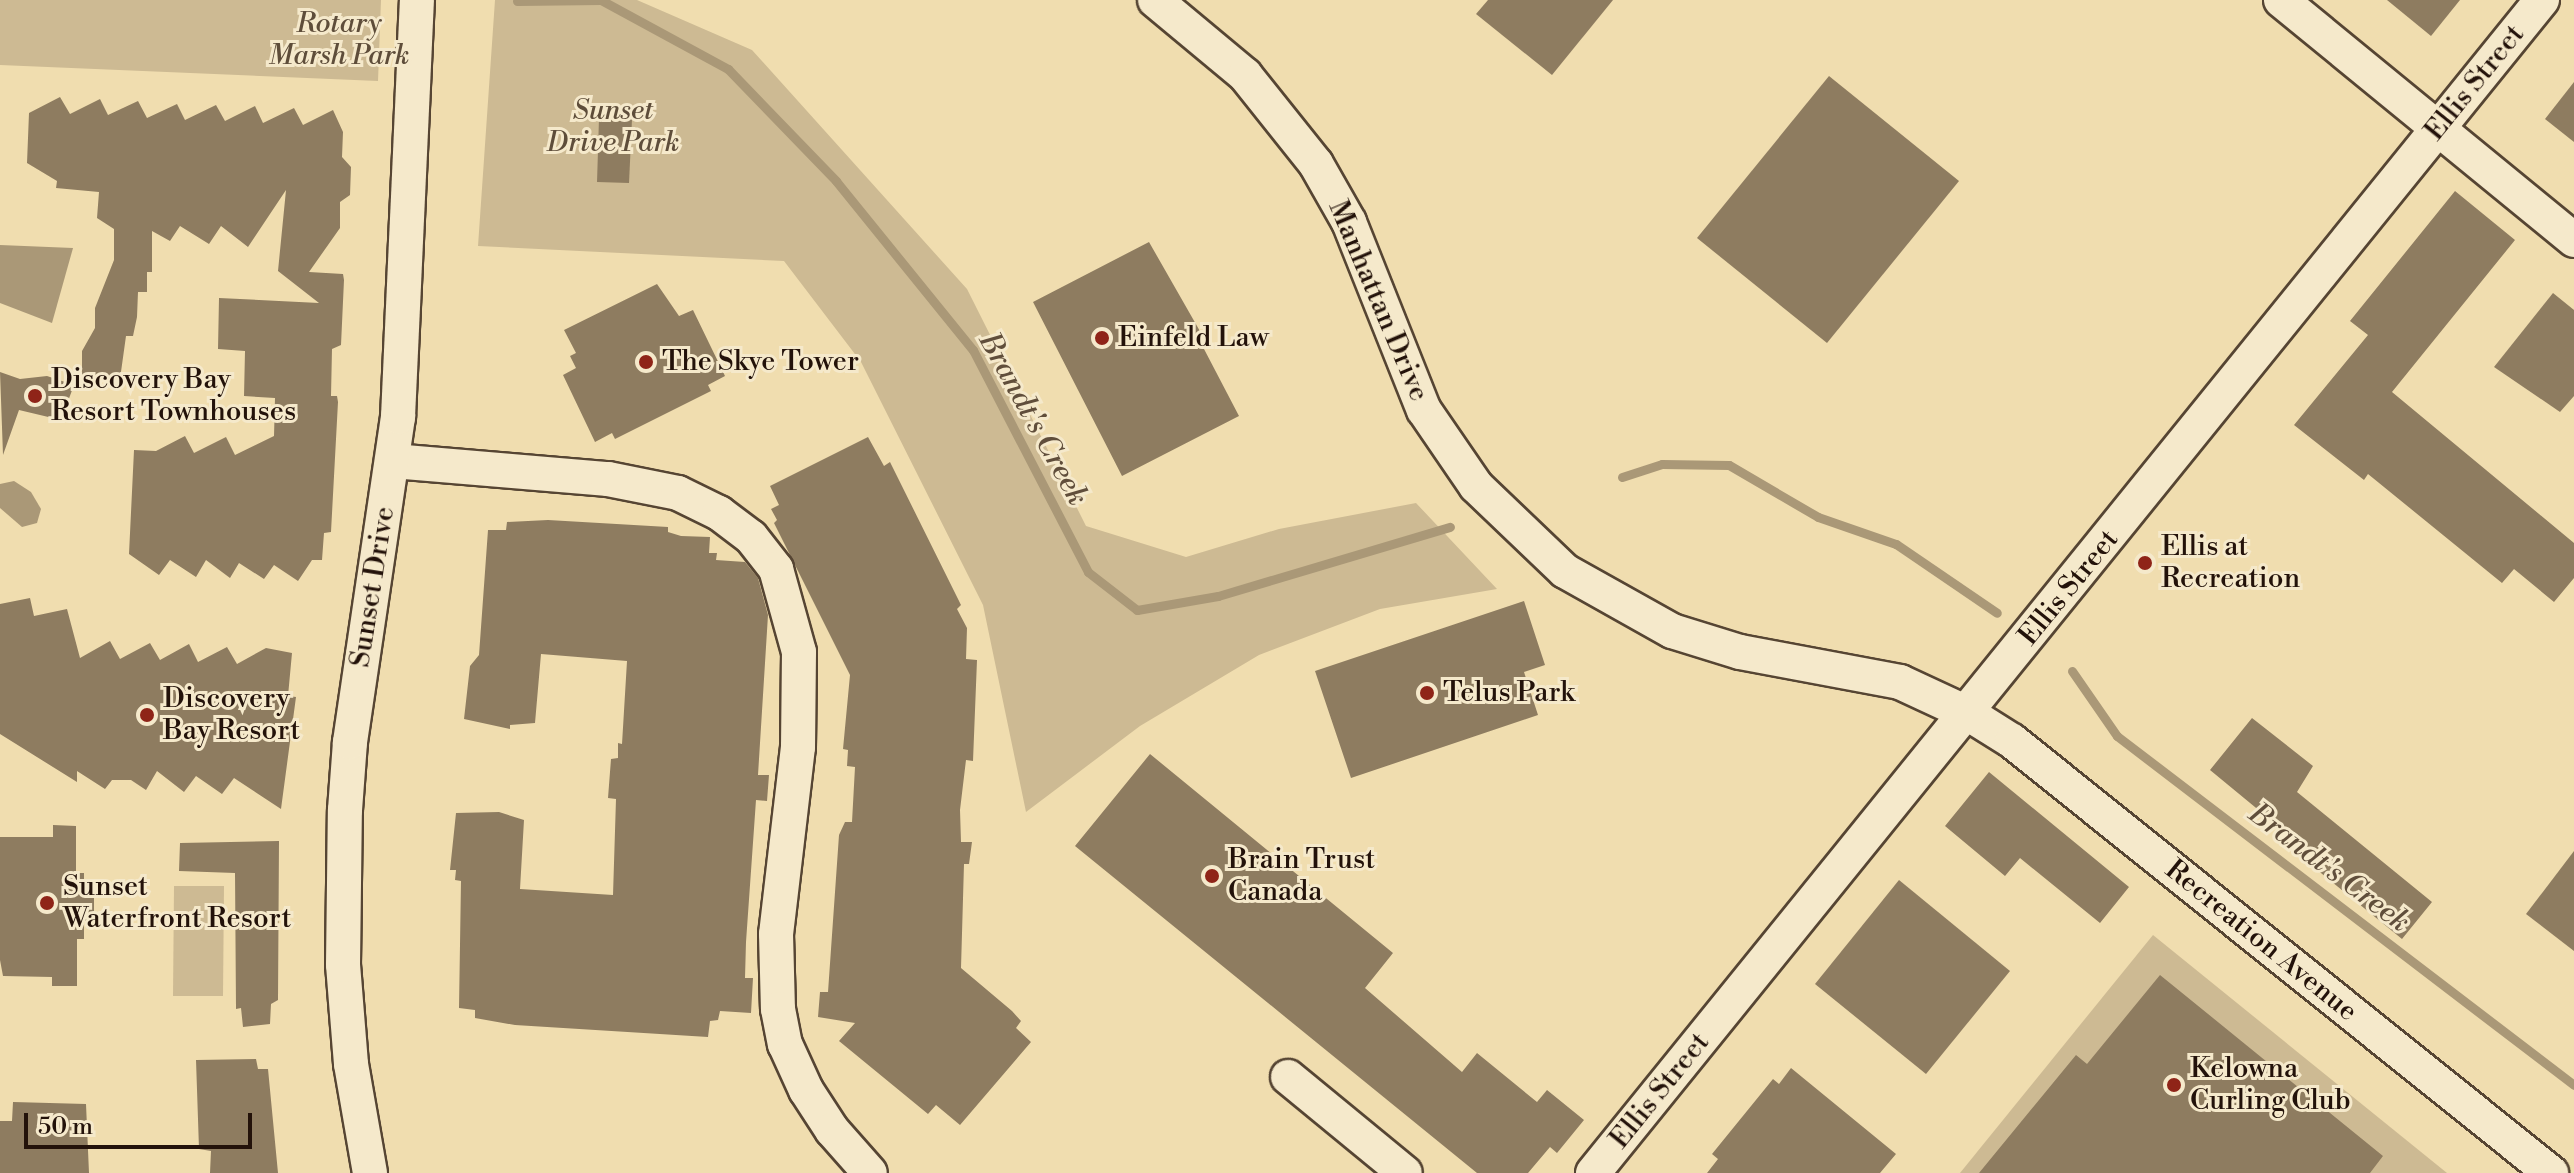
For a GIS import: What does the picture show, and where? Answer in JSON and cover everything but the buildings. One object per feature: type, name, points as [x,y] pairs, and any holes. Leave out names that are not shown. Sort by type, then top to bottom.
[{"type":"street","name":"Sunset Drive","points":[[370,1173],[351,1064],[342,872],[350,742],[393,461],[417,0]]},
{"type":"street","name":"Manhattan Drive","points":[[1155,0],[1245,75],[1316,164],[1349,222],[1424,410],[1476,486],[1565,571],[1672,631],[1740,652],[1900,682],[1969,714]]},
{"type":"street","points":[[2281,0],[2574,240]]},
{"type":"street","name":"Ellis Street","points":[[1593,1173],[1969,714],[2542,0]]},
{"type":"street","points":[[393,461],[608,479],[678,493],[719,513],[751,537],[776,569],[799,652],[798,747],[776,934],[778,1009],[785,1044],[806,1090],[832,1130],[870,1173]]},
{"type":"street","name":"Recreation Avenue","points":[[1969,714],[2012,741],[2551,1173]]},
{"type":"street","points":[[1288,1077],[1405,1173]]},
{"type":"green space","name":"Rotary Marsh Park","points":[[0,0],[381,0],[378,81],[0,65]]},
{"type":"green space","name":"Sunset Drive Park","points":[[495,0],[637,0],[752,50],[967,289],[1086,526],[1186,557],[1279,529],[1416,503],[1497,589],[1380,609],[1259,655],[1140,726],[1026,812],[983,605],[861,362],[784,261],[478,246]]},
{"type":"green space","points":[[174,886],[224,886],[223,996],[173,996]]},
{"type":"green space","name":"Kelowna Curling Club","points":[[2153,935],[2447,1173],[1960,1173]]},
{"type":"shaded area","points":[[0,245],[73,248],[52,323],[0,303]]},
{"type":"shaded area","points":[[14,481],[31,492],[41,509],[37,523],[22,527],[0,508],[0,484]]},
{"type":"waterway","name":"Brandt's Creek","points":[[517,1],[601,0],[728,69],[836,181],[973,350],[1088,572],[1137,610],[1218,596],[1450,527]]},
{"type":"waterway","name":"Brandt's Creek","points":[[1622,477],[1662,464],[1729,465],[1818,517],[1896,544],[1997,613]]},
{"type":"waterway","name":"Brandt's Creek","points":[[2072,671],[2117,736],[2574,1085]]},
{"type":"place","name":"Einfeld Law","points":[[1102,338]]},
{"type":"place","name":"The Skye Tower","points":[[646,362]]},
{"type":"place","name":"Discovery Bay Resort Townhouses","points":[[35,396]]},
{"type":"place","name":"Ellis at Recreation","points":[[2145,563]]},
{"type":"place","name":"Telus Park","points":[[1427,693]]},
{"type":"place","name":"Discovery Bay Resort","points":[[147,715]]},
{"type":"place","name":"Brain Trust Canada","points":[[1212,876]]},
{"type":"place","name":"Sunset Waterfront Resort","points":[[47,903]]},
{"type":"place","name":"Kelowna Curling Club","points":[[2174,1085]]}]
